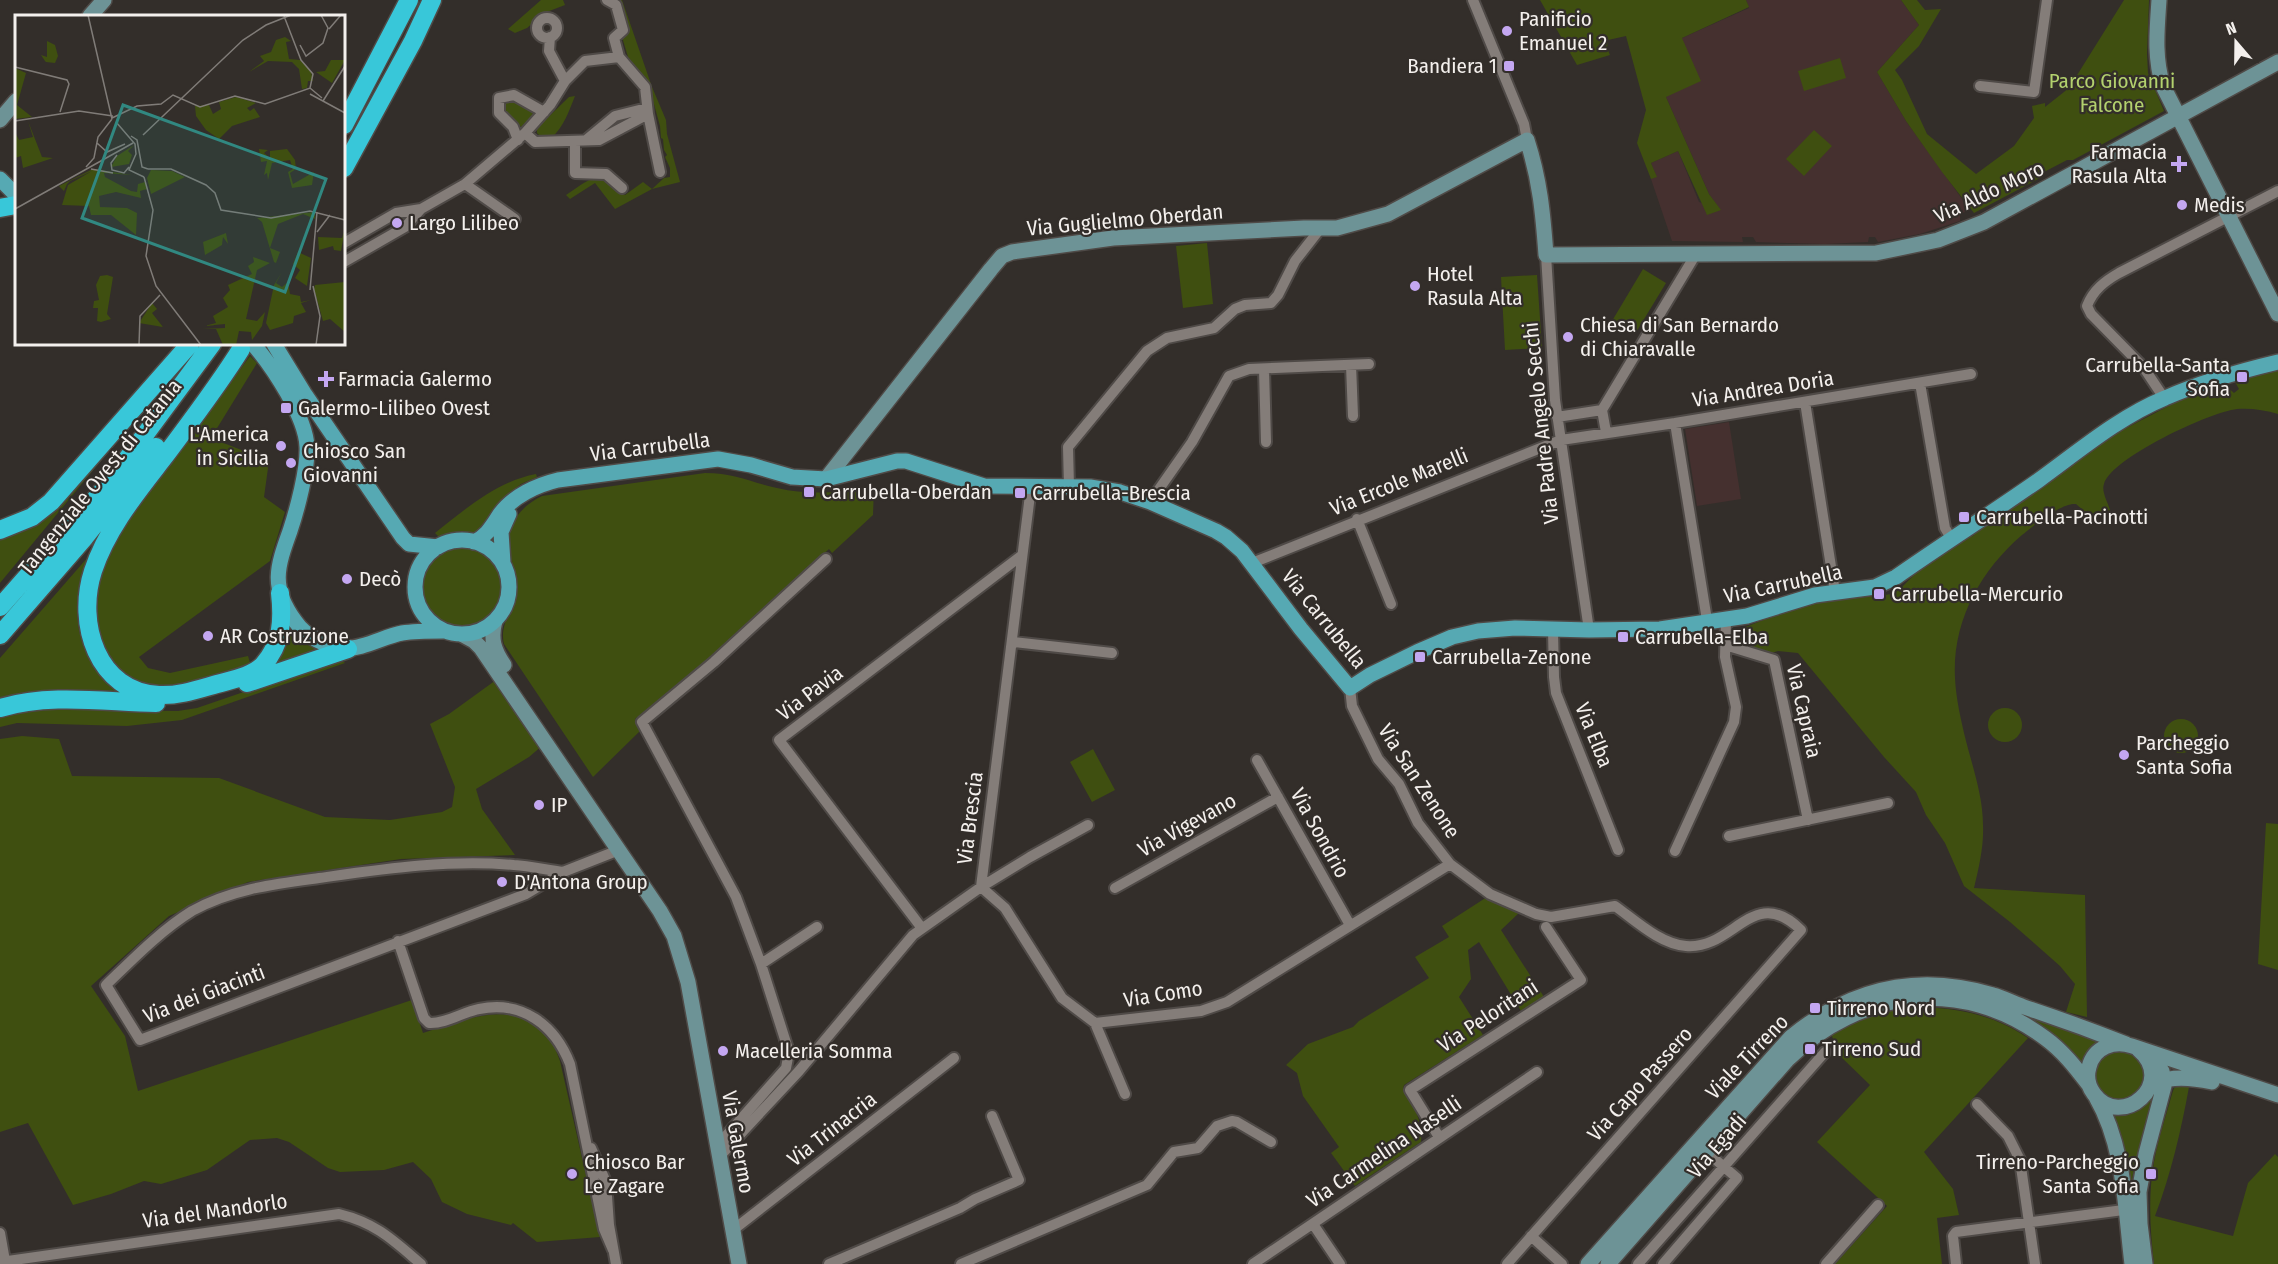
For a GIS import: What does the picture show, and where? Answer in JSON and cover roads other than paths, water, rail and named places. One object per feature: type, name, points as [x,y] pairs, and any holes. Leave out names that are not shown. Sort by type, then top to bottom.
[{"type":"highway","points":[[345,123],[409,0]]},
{"type":"highway","points":[[348,161],[413,41],[432,0]]},
{"type":"highway","points":[[0,530],[32,517],[51,502],[189,345]]},
{"type":"highway","name":"Tangenziale Ovest di Catania","points":[[0,607],[107,486],[211,345]]},
{"type":"highway","points":[[242,345],[210,396],[135,496],[105,543],[92,573],[88,592],[88,628],[103,665],[126,686],[158,695],[189,692],[261,668],[273,651],[281,632],[280,593]]},
{"type":"highway","name":"Tangenziale Ovest di Catania","points":[[0,635],[85,537],[201,388],[242,345]]},
{"type":"highway","points":[[0,708],[23,702],[53,699],[165,703],[186,701],[225,691],[348,649]]},
{"type":"main road","points":[[0,179],[10,202]]},
{"type":"main road","points":[[242,345],[297,411],[306,436],[308,449],[298,501],[279,558],[278,582],[280,593],[292,617],[306,632],[324,644],[348,649],[401,633],[443,631],[464,635],[480,631],[495,621],[508,598],[509,580],[502,563],[501,532],[517,498]]},
{"type":"main road","points":[[275,345],[304,393],[403,538],[409,544],[438,547]]},
{"type":"main road","name":"Via Carrubella","points":[[474,542],[482,538],[501,512],[517,498],[539,485],[558,480],[704,460],[731,460],[792,477],[826,479],[897,461],[906,461],[975,485],[1107,489],[1150,502],[1227,537],[1252,563],[1301,629],[1350,688],[1370,675],[1452,637],[1497,629],[1659,628],[1707,620],[1726,620],[1835,592],[1875,587],[1887,583],[2077,451],[2140,411],[2164,398],[2239,372],[2278,362]]},
{"type":"main road","points":[[443,631],[422,613],[415,593],[415,580],[419,567],[427,555],[438,547],[459,540],[487,547],[502,563]]},
{"type":"street","points":[[91,15],[104,0]]},
{"type":"street","points":[[607,0],[616,5],[623,30],[614,38],[619,57],[645,87],[660,172]]},
{"type":"street","points":[[1473,0],[1524,124],[1527,140]]},
{"type":"street","points":[[1980,86],[2034,92],[2047,0]]},
{"type":"street","points":[[2159,0],[2156,50],[2163,86],[2278,314]]},
{"type":"street","points":[[550,37],[549,51],[565,81]]},
{"type":"street","points":[[345,261],[405,227],[421,209],[465,184],[480,169],[522,136],[544,112],[565,81],[585,61],[619,57]]},
{"type":"street","name":"Via Aldo Moro","points":[[1546,255],[1876,253],[1938,240],[1984,222],[2278,62]]},
{"type":"street","points":[[544,112],[514,95],[499,98],[499,113],[522,136],[535,142],[599,140],[648,111]]},
{"type":"street","points":[[0,120],[10,106]]},
{"type":"street","name":"Via Guglielmo Oberdan","points":[[826,479],[1002,256],[1027,249],[1113,238],[1337,228],[1388,214],[1527,140]]},
{"type":"street","name":"Via Padre Angelo Secchi","points":[[1527,140],[1542,196],[1557,417],[1589,630]]},
{"type":"street","points":[[581,141],[575,173],[606,174],[622,188]]},
{"type":"street","points":[[465,184],[515,219]]},
{"type":"street","points":[[2164,398],[2144,368],[2091,314],[2087,306],[2090,297],[2102,283],[2278,191]]},
{"type":"street","points":[[345,242],[396,213],[421,209]]},
{"type":"street","points":[[1069,487],[1068,447],[1140,357],[1167,338],[1215,328],[1235,309],[1245,305],[1271,303],[1278,295],[1295,261],[1320,229]]},
{"type":"street","points":[[1605,432],[1602,410],[1696,254]]},
{"type":"street","points":[[1150,502],[1192,442],[1229,376],[1242,370],[1369,364]]},
{"type":"street","points":[[1351,365],[1353,416]]},
{"type":"street","points":[[1264,369],[1266,442]]},
{"type":"street","name":"Via Andrea Doria","points":[[1561,440],[1971,374]]},
{"type":"street","points":[[1920,383],[1945,528],[1951,538]]},
{"type":"street","points":[[1805,402],[1835,592]]},
{"type":"street","points":[[1557,417],[1602,410]]},
{"type":"street","points":[[1675,423],[1707,620]]},
{"type":"street","name":"Via Ercole Marelli","points":[[1252,563],[1357,519],[1561,440]]},
{"type":"street","name":"Via Brescia","points":[[718,1152],[799,1071],[913,935],[921,927],[981,887],[1031,487]]},
{"type":"street","points":[[1357,519],[1390,604]]},
{"type":"street","name":"Via Pavia","points":[[921,927],[779,741],[1021,556]]},
{"type":"street","points":[[718,1152],[786,1068],[789,1052],[761,964],[736,897],[642,722],[732,647],[826,559]]},
{"type":"street","points":[[1675,851],[1734,722],[1736,707],[1725,657],[1726,620]]},
{"type":"street","points":[[495,621],[492,637],[496,652],[546,730],[567,773]]},
{"type":"street","name":"Via Elba","points":[[1553,630],[1556,693],[1618,850]]},
{"type":"street","points":[[464,635],[481,648],[567,773]]},
{"type":"street","points":[[1013,642],[1112,653]]},
{"type":"street","name":"Via Capraia","points":[[1725,645],[1774,660],[1808,820]]},
{"type":"street","name":"Via San Zenone","points":[[1350,688],[1352,706],[1378,759],[1399,784],[1418,823],[1450,864],[1490,894],[1536,914],[1560,916],[1615,906],[1652,932],[1684,946],[1708,944],[1746,919],[1762,913],[1780,914],[1789,918],[1801,930]]},
{"type":"street","name":"Via Sondrio","points":[[1257,760],[1350,925]]},
{"type":"street","name":"Via Galermo","points":[[567,773],[669,925],[683,961],[740,1264]]},
{"type":"street","name":"Via Vigevano","points":[[1115,888],[1278,797]]},
{"type":"street","points":[[1729,837],[1888,803]]},
{"type":"street","points":[[1088,825],[981,887],[1005,908],[1062,998],[1095,1023],[1125,1094]]},
{"type":"street","name":"Via dei Giacinti","points":[[563,872],[513,864],[452,865],[387,869],[241,891],[193,911],[174,924],[106,985],[140,1040],[526,894],[563,872],[619,850]]},
{"type":"street","name":"Via Como","points":[[1095,1023],[1181,1014],[1216,1006],[1450,864]]},
{"type":"street","points":[[761,964],[817,927]]},
{"type":"street","name":"Via Peloritani","points":[[1439,1137],[1410,1090],[1581,980],[1546,927]]},
{"type":"street","name":"Via Capo Passero","points":[[1507,1264],[1801,930]]},
{"type":"street","points":[[398,941],[424,1018],[429,1023],[438,1023],[478,1009],[508,1007],[535,1017],[553,1033],[570,1064],[586,1139],[597,1174],[608,1192],[612,1250],[616,1264]]},
{"type":"street","name":"Viale Tirreno","points":[[1951,993],[1988,1007],[2035,1031],[2065,1056],[2093,1091],[2114,1141],[2145,1264]]},
{"type":"street","name":"Viale Tirreno","points":[[1588,1264],[1787,1060],[1826,1028],[1851,1014],[1884,1003],[1951,993],[1992,994],[2136,1048],[2158,1065],[2164,1080],[2132,1209],[2132,1264]]},
{"type":"street","points":[[2107,1046],[2136,1048],[2278,1096],[2199,1079],[2164,1080],[2149,1089],[2141,1099],[2125,1107],[2107,1104],[2093,1091],[2089,1065],[2096,1054],[2107,1046]]},
{"type":"street","points":[[2136,1048],[2151,1067],[2152,1078],[2149,1089]]},
{"type":"street","name":"Via Egadi","points":[[1638,1264],[1825,1052]]},
{"type":"street","name":"Via Trinacria","points":[[733,1230],[954,1058]]},
{"type":"street","name":"Via Carmelina Naselli","points":[[1253,1264],[1536,1072]]},
{"type":"street","points":[[1977,1104],[2000,1127],[2014,1147],[2023,1173],[2035,1264]]},
{"type":"street","points":[[830,1264],[1019,1180],[992,1116]]},
{"type":"street","points":[[961,1264],[1147,1185],[1174,1152],[1198,1148],[1217,1126],[1237,1122],[1271,1142]]},
{"type":"street","points":[[1663,1264],[1737,1178],[1701,1147]]},
{"type":"street","name":"Viale Tirreno","points":[[1608,1264],[1701,1147]]},
{"type":"street","points":[[1826,1264],[1878,1205]]},
{"type":"street","points":[[1956,1264],[1954,1234],[2132,1209]]},
{"type":"street","name":"Via del Mandorlo","points":[[2,1261],[339,1214],[361,1219],[380,1229],[421,1264]]},
{"type":"street","points":[[1313,1224],[1340,1264]]},
{"type":"street","points":[[0,1233],[2,1261]]},
{"type":"street","points":[[1531,1236],[1562,1264]]},
{"type":"place","name":"Panificio Emanuel 2","points":[[1507,31]]},
{"type":"place","name":"Bandiera 1","points":[[1509,66]]},
{"type":"place","name":"Farmacia Rasula Alta","points":[[2179,164]]},
{"type":"place","name":"Medis","points":[[2182,205]]},
{"type":"place","name":"Largo Lilibeo","points":[[397,223]]},
{"type":"place","name":"Hotel Rasula Alta","points":[[1415,286]]},
{"type":"place","name":"Chiesa di San Bernardo di Chiaravalle","points":[[1568,337]]},
{"type":"place","name":"Carrubella-Santa Sofia","points":[[2242,377]]},
{"type":"place","name":"Farmacia Galermo","points":[[326,379]]},
{"type":"place","name":"Galermo-Lilibeo Ovest","points":[[286,408]]},
{"type":"place","name":"L'America in Sicilia","points":[[281,446]]},
{"type":"place","name":"Chiosco San Giovanni","points":[[291,463]]},
{"type":"place","name":"Carrubella-Oberdan","points":[[809,492]]},
{"type":"place","name":"Carrubella-Brescia","points":[[1020,493]]},
{"type":"place","name":"Carrubella-Pacinotti","points":[[1964,517]]},
{"type":"place","name":"Decò","points":[[347,579]]},
{"type":"place","name":"Carrubella-Mercurio","points":[[1879,594]]},
{"type":"place","name":"AR Costruzione","points":[[208,636]]},
{"type":"place","name":"Carrubella-Elba","points":[[1623,637]]},
{"type":"place","name":"Carrubella-Zenone","points":[[1420,657]]},
{"type":"place","name":"Parcheggio Santa Sofia","points":[[2124,755]]},
{"type":"place","name":"IP","points":[[539,805]]},
{"type":"place","name":"D'Antona Group","points":[[502,882]]},
{"type":"place","name":"Tirreno Nord","points":[[1815,1008]]},
{"type":"place","name":"Tirreno Sud","points":[[1810,1049]]},
{"type":"place","name":"Macelleria Somma","points":[[723,1051]]},
{"type":"place","name":"Chiosco Bar Le Zagare","points":[[572,1174]]},
{"type":"place","name":"Tirreno-Parcheggio Santa Sofia","points":[[2151,1174]]},
{"type":"park label","name":"Parco Giovanni Falcone","points":[[2112,93]]}]
